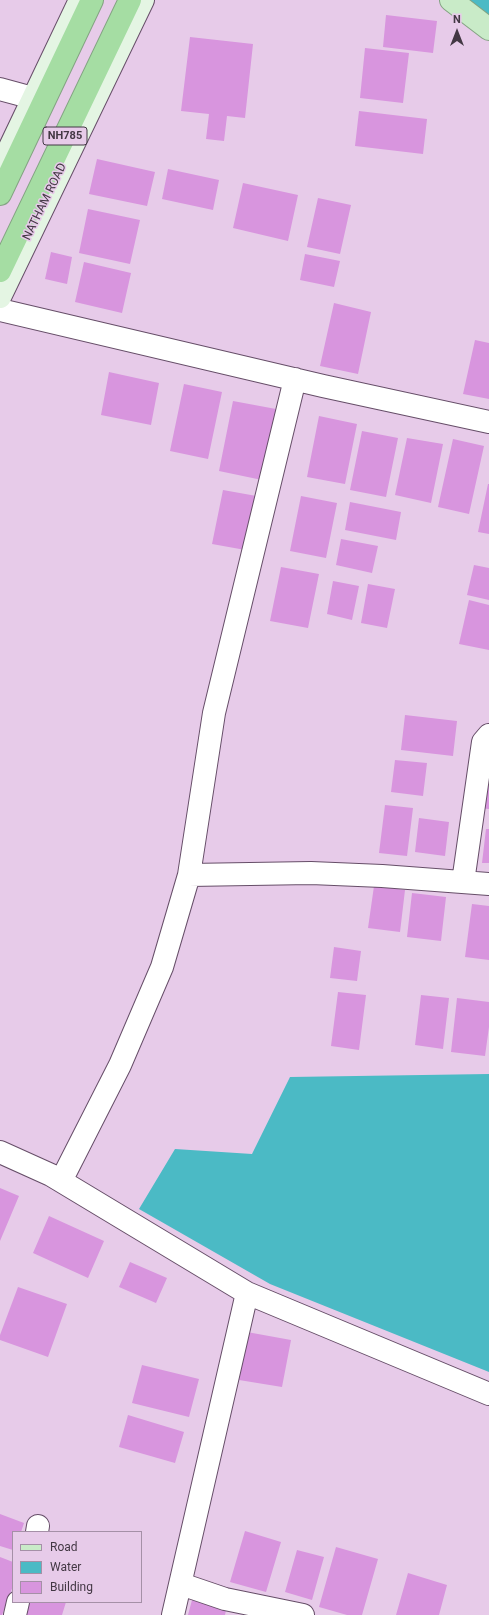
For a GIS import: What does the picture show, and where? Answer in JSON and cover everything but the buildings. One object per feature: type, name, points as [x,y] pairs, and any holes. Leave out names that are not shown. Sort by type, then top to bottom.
[{"type":"highway","name":"NH785","points":[[0,194],[92,0]]},
{"type":"highway","name":"NH785","points":[[0,271],[130,0]]},
{"type":"main road","points":[[0,168],[80,0]]},
{"type":"main road","name":"NATHAM ROAD","points":[[0,297],[143,0]]},
{"type":"main road","points":[[451,0],[489,29]]},
{"type":"street","points":[[0,89],[33,98]]},
{"type":"street","points":[[0,310],[295,379],[489,422]]},
{"type":"street","points":[[60,1181],[120,1065],[162,967],[189,875],[214,713],[295,379]]},
{"type":"street","points":[[463,882],[483,742],[489,735]]},
{"type":"street","points":[[189,875],[311,872],[489,884]]},
{"type":"street","points":[[0,1152],[51,1175],[247,1293],[489,1394]]},
{"type":"street","points":[[173,1615],[247,1293]]},
{"type":"street","points":[[181,1584],[225,1599],[303,1615]]},
{"type":"street","points":[[15,1615],[18,1603]]},
{"type":"water","points":[[489,1074],[489,1372],[270,1284],[139,1209],[175,1149],[252,1154],[290,1077]]},
{"type":"waterway","points":[[483,0],[489,5]]}]
